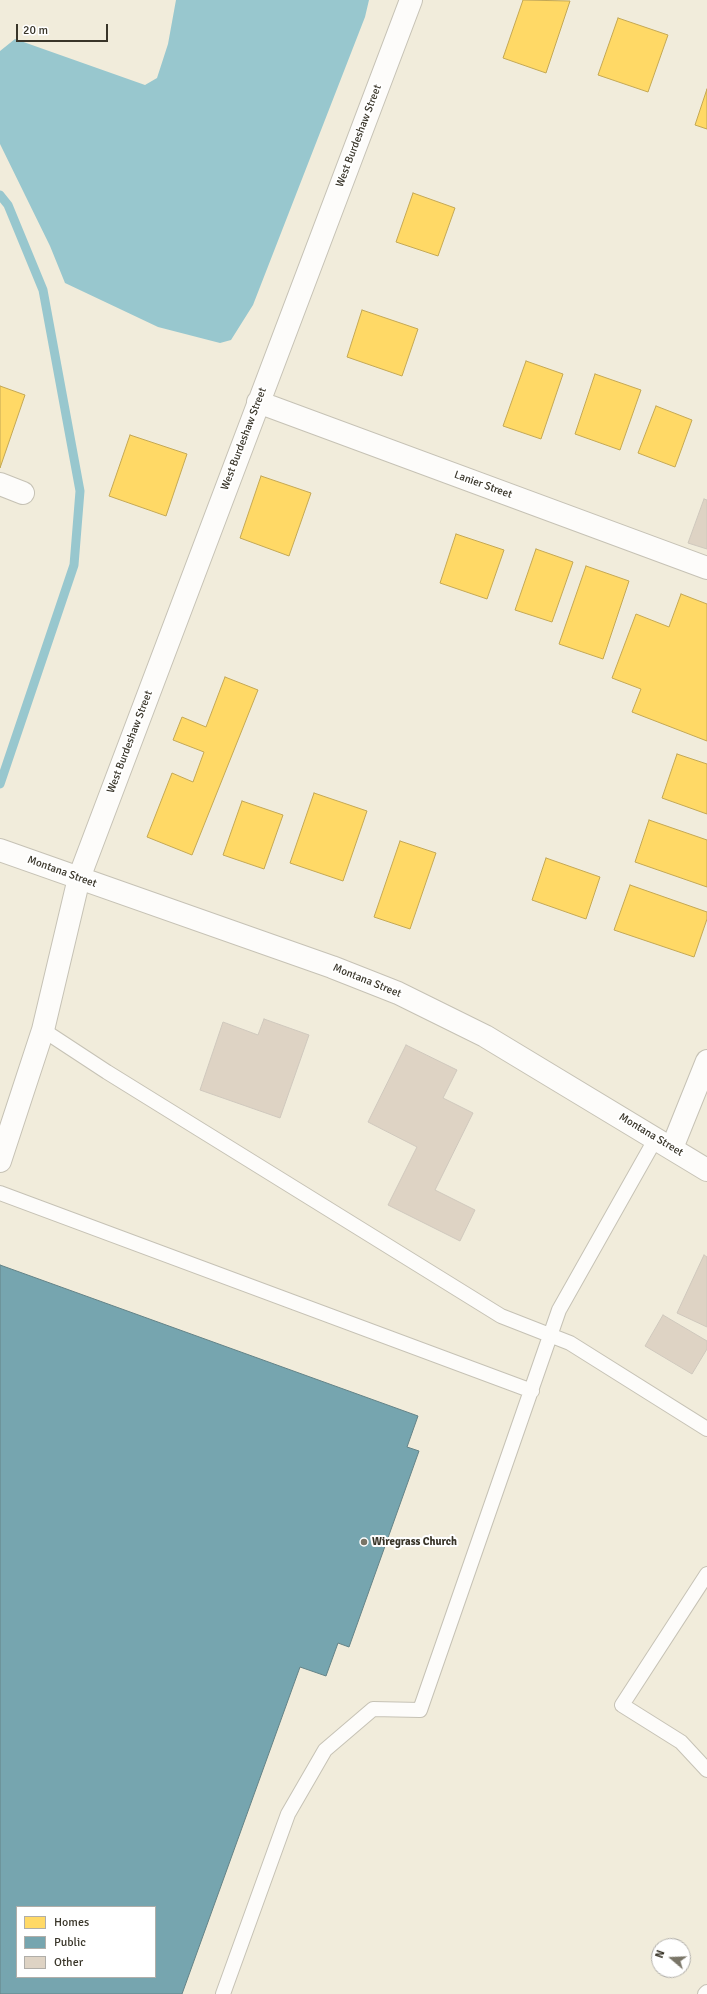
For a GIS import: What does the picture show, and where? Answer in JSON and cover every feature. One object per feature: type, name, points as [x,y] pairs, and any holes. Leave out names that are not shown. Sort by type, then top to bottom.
[{"type":"street","name":"West Burdeshaw Street","points":[[0,1161],[43,1030],[79,878],[411,0]]},
{"type":"street","name":"Lanier Street","points":[[258,402],[707,568]]},
{"type":"street","points":[[0,484],[23,493]]},
{"type":"street","name":"Montana Street","points":[[0,850],[325,965],[398,993],[485,1036],[707,1170]]},
{"type":"street","points":[[664,1143],[707,1061]]},
{"type":"lane","points":[[43,1030],[114,1077],[501,1316],[570,1343],[707,1429]]},
{"type":"lane","points":[[223,1994],[288,1814],[325,1750],[373,1709],[420,1710],[559,1310],[664,1143]]},
{"type":"lane","points":[[0,1193],[532,1391]]},
{"type":"lane","points":[[707,1574],[622,1705],[681,1742],[707,1770]]},
{"type":"water","points":[[176,0],[369,0],[365,17],[253,305],[231,340],[220,343],[158,327],[65,283],[50,246],[0,144],[0,51],[15,39],[145,85],[157,78],[168,44]]},
{"type":"building: Homes","points":[[523,0],[570,1],[546,73],[503,58]]},
{"type":"building: Homes","points":[[618,18],[668,35],[648,92],[598,75]]},
{"type":"building: Homes","points":[[707,89],[707,129],[695,125]]},
{"type":"building: Homes","points":[[413,193],[455,208],[438,256],[396,242]]},
{"type":"building: Homes","points":[[362,310],[418,329],[402,376],[347,357]]},
{"type":"building: Homes","points":[[526,361],[563,374],[541,439],[503,426]]},
{"type":"building: Homes","points":[[595,374],[641,390],[620,450],[575,434]]},
{"type":"building: Homes","points":[[0,386],[25,395],[0,468]]},
{"type":"building: Homes","points":[[656,406],[692,420],[675,467],[638,453]]},
{"type":"building: Homes","points":[[130,435],[187,454],[166,516],[109,496]]},
{"type":"building: Homes","points":[[261,476],[311,493],[289,556],[240,538]]},
{"type":"building: Homes","points":[[456,534],[504,550],[487,599],[440,583]]},
{"type":"building: Homes","points":[[536,549],[573,562],[552,622],[515,610]]},
{"type":"building: Homes","points":[[586,566],[629,581],[603,659],[559,644]]},
{"type":"building: Homes","points":[[681,594],[707,604],[707,741],[632,712],[641,689],[612,678],[636,614],[669,627]]},
{"type":"building: Homes","points":[[225,677],[258,690],[192,855],[147,837],[172,773],[193,782],[204,752],[173,740],[182,717],[206,727]]},
{"type":"building: Homes","points":[[677,754],[707,764],[707,814],[662,798]]},
{"type":"building: Homes","points":[[314,793],[367,811],[343,881],[290,863]]},
{"type":"building: Homes","points":[[242,801],[283,815],[264,869],[223,855]]},
{"type":"building: Homes","points":[[649,820],[707,840],[707,887],[635,862]]},
{"type":"building: Homes","points":[[400,841],[436,853],[410,929],[374,917]]},
{"type":"building: Homes","points":[[546,858],[600,877],[586,919],[532,900]]},
{"type":"building: Homes","points":[[630,885],[707,912],[707,919],[694,957],[614,930]]},
{"type":"building: Public","points":[[0,1265],[418,1416],[407,1447],[419,1451],[349,1647],[338,1643],[326,1676],[300,1667],[182,1994],[0,1994]]},
{"type":"building: Other","points":[[704,499],[707,500],[707,549],[688,543]]},
{"type":"building: Other","points":[[264,1019],[309,1035],[280,1118],[200,1090],[223,1022],[258,1035]]},
{"type":"building: Other","points":[[406,1045],[457,1070],[443,1098],[473,1113],[435,1190],[475,1210],[460,1241],[388,1205],[417,1147],[368,1122]]},
{"type":"building: Other","points":[[704,1255],[707,1257],[707,1327],[677,1313]]},
{"type":"building: Other","points":[[663,1315],[707,1341],[707,1349],[692,1374],[645,1346]]},
{"type":"waterway","points":[[0,195],[8,205],[43,290],[80,491],[74,565],[0,784]]},
{"type":"place","name":"Wiregrass Church","points":[[364,1542]]}]
